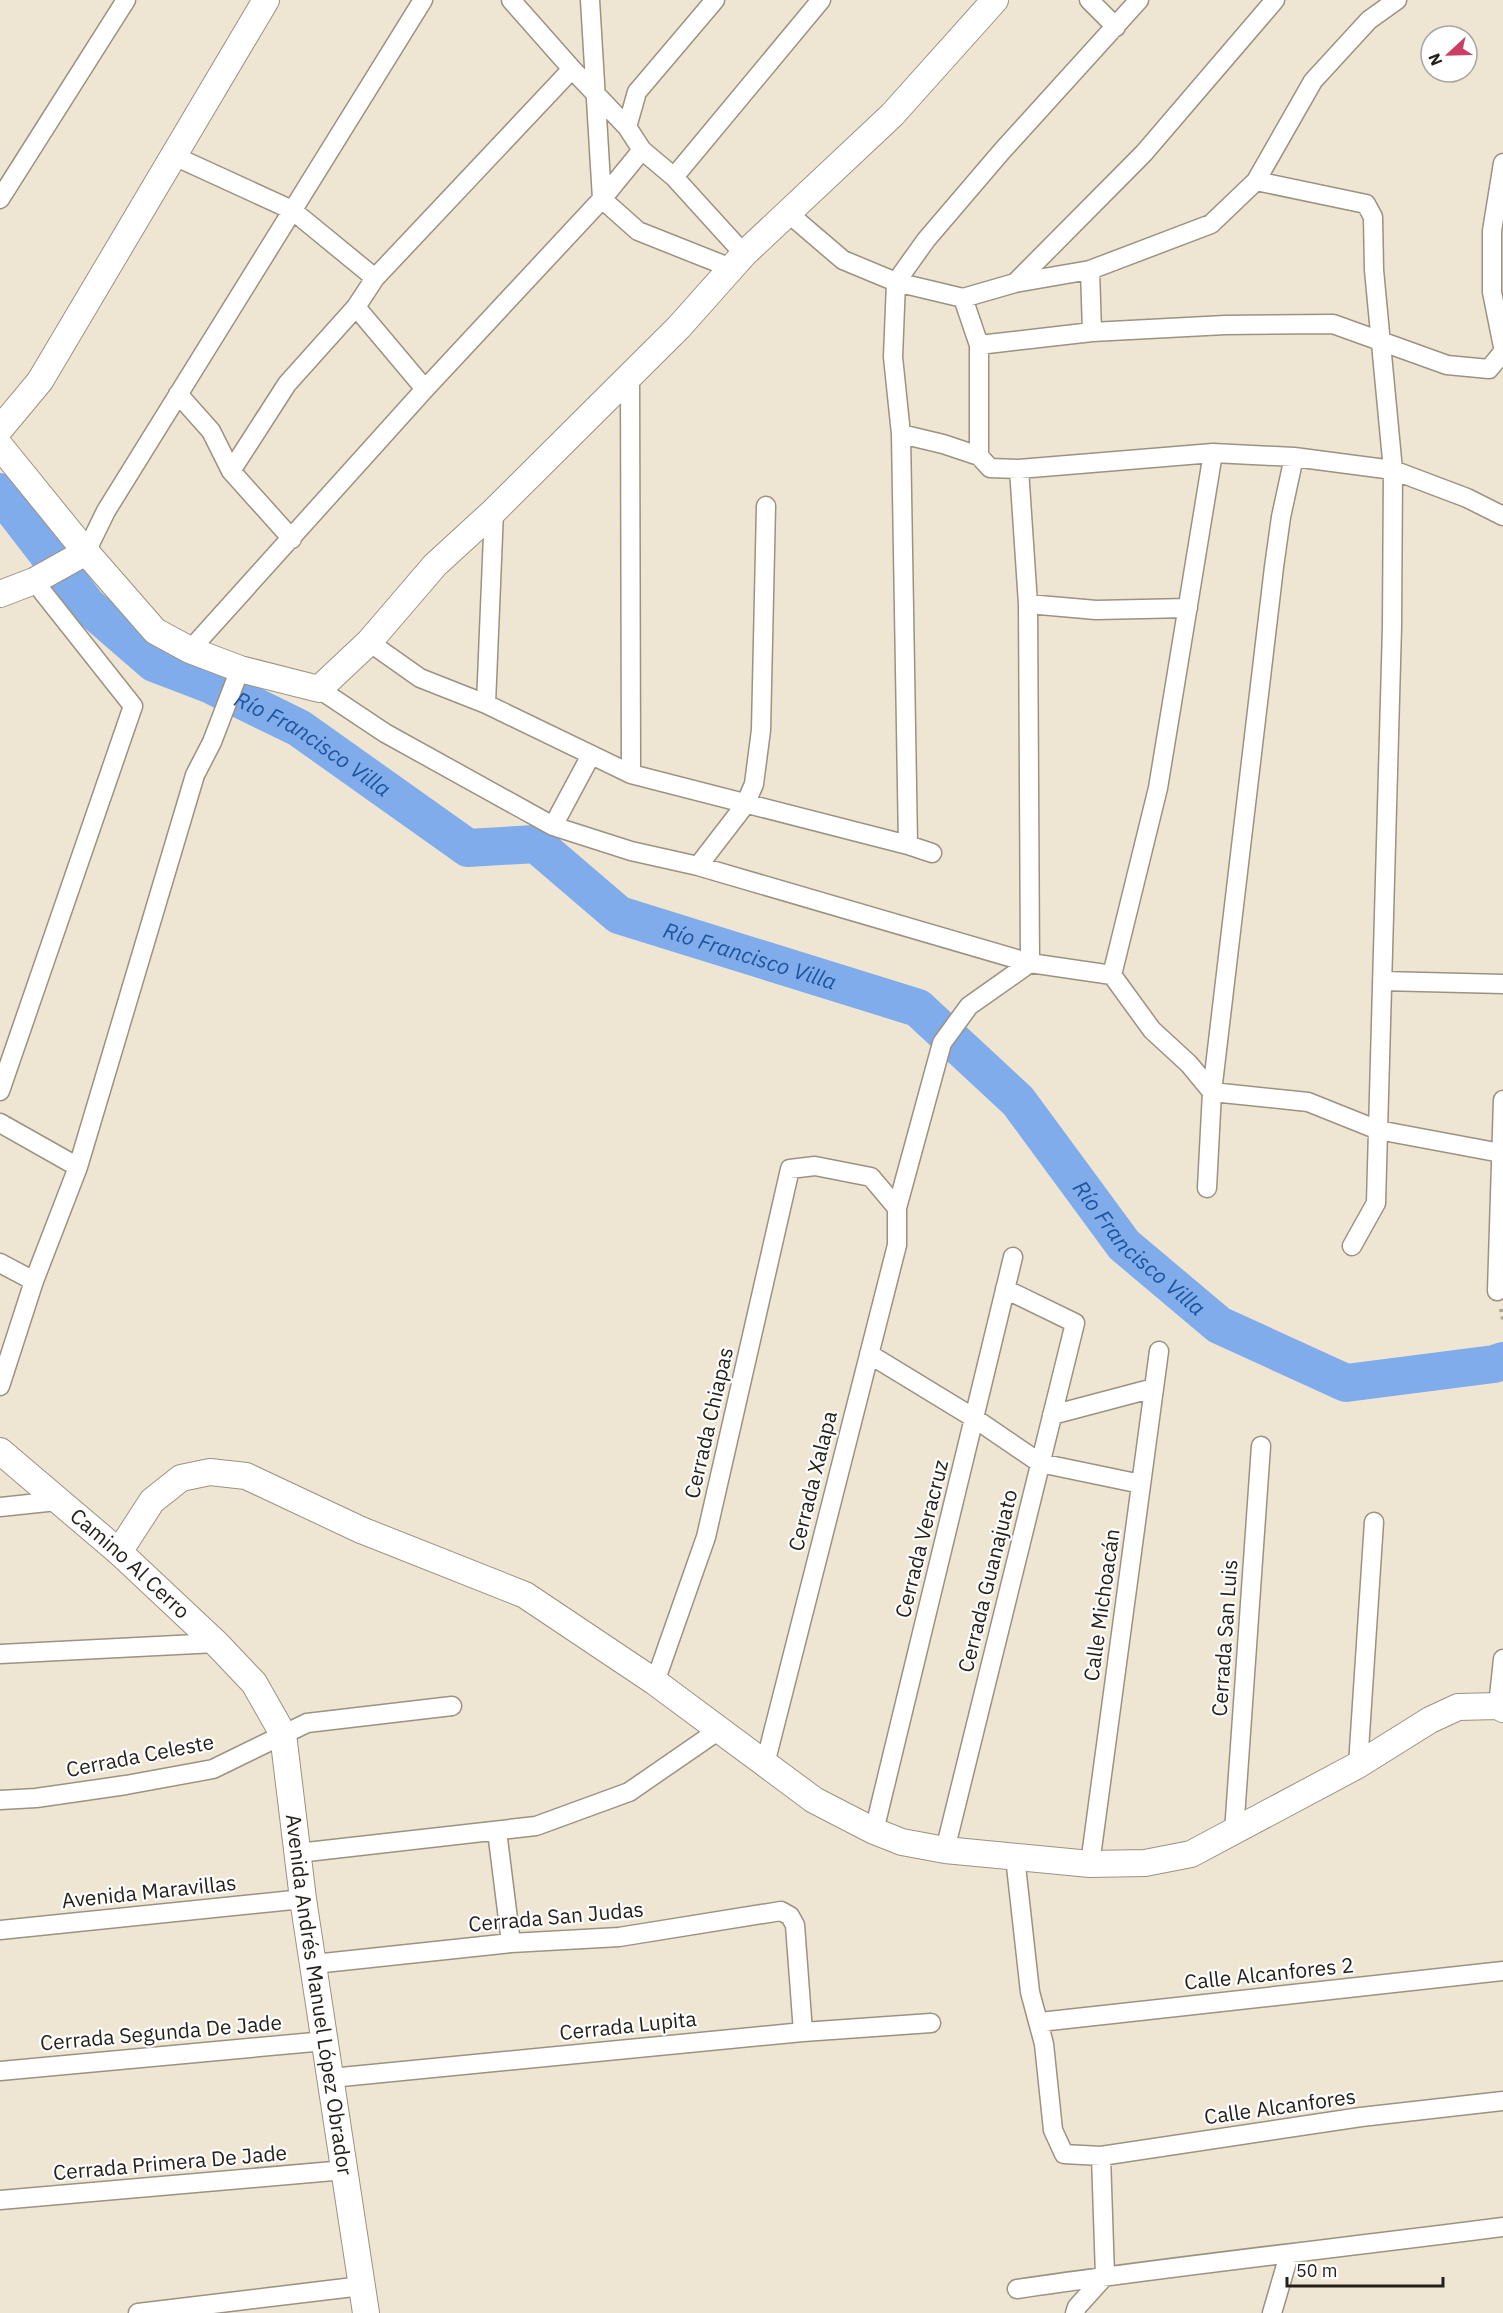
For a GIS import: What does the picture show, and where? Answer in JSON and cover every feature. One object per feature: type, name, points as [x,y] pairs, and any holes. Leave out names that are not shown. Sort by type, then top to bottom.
[{"type":"main road","points":[[0,429],[40,381],[266,0]]},
{"type":"main road","points":[[0,446],[86,552],[155,631],[190,650],[240,669],[319,689],[369,642],[435,565],[494,511],[679,327],[738,261],[892,115],[995,0]]},
{"type":"main road","points":[[0,594],[34,581],[86,552]]},
{"type":"main road","name":"Camino Al Cerro","points":[[0,1451],[119,1552],[216,1643],[254,1683]]},
{"type":"main road","points":[[119,1552],[152,1500],[181,1478],[210,1472],[246,1476],[361,1530],[525,1595],[656,1682],[814,1800],[874,1831],[902,1842],[945,1850],[1090,1864],[1145,1863],[1191,1854],[1358,1765],[1430,1720],[1458,1707],[1501,1708]]},
{"type":"main road","name":"Avenida Andrés Manuel López Obrador","points":[[254,1683],[283,1734],[303,1899],[366,2313]]},
{"type":"street","points":[[0,199],[126,0]]},
{"type":"street","points":[[86,552],[106,511],[423,0]]},
{"type":"street","points":[[511,0],[627,127],[642,150],[674,177],[738,261]]},
{"type":"street","points":[[590,0],[602,199],[638,231],[738,261]]},
{"type":"street","points":[[627,127],[638,92],[715,0]]},
{"type":"street","points":[[674,177],[821,0]]},
{"type":"street","points":[[1089,0],[1116,27]]},
{"type":"street","points":[[908,845],[902,434],[893,357],[896,282],[926,240],[1002,151],[1139,0]]},
{"type":"street","points":[[1015,283],[1144,153],[1275,0]]},
{"type":"street","points":[[788,213],[843,260],[896,282],[963,298],[1015,283],[1090,270],[1212,224],[1256,181],[1312,81],[1369,20],[1397,0]]},
{"type":"street","points":[[231,471],[287,384],[356,307],[375,278],[572,69]]},
{"type":"street","points":[[190,650],[425,389],[602,199],[642,150]]},
{"type":"street","points":[[172,155],[292,210],[375,278]]},
{"type":"street","points":[[1503,163],[1492,231],[1492,292],[1503,347]]},
{"type":"street","points":[[1256,181],[1366,204],[1373,217],[1374,270],[1393,470],[1392,627],[1376,1203],[1353,1246]]},
{"type":"street","points":[[1090,270],[1092,332]]},
{"type":"street","points":[[963,298],[979,345],[979,456]]},
{"type":"street","points":[[356,307],[425,389]]},
{"type":"street","points":[[979,345],[1092,332],[1225,325],[1333,324],[1447,365],[1489,369],[1503,352]]},
{"type":"street","points":[[630,375],[631,774]]},
{"type":"street","points":[[178,394],[211,431],[231,471],[292,538]]},
{"type":"street","points":[[902,434],[979,456],[990,468],[1019,469],[1213,453],[1294,457],[1393,470],[1467,498],[1503,516]]},
{"type":"street","points":[[1112,975],[1158,788],[1213,453]]},
{"type":"street","points":[[1207,1188],[1212,1092],[1274,567],[1281,518],[1294,457]]},
{"type":"street","points":[[1019,469],[1028,604],[1030,963]]},
{"type":"street","points":[[698,866],[745,805],[754,784],[761,730],[766,506]]},
{"type":"street","points":[[486,704],[494,511]]},
{"type":"street","points":[[0,1091],[133,706],[34,581]]},
{"type":"street","points":[[1028,604],[1096,610],[1188,608]]},
{"type":"street","points":[[369,642],[420,678],[486,704],[631,774],[932,853]]},
{"type":"street","points":[[0,1386],[34,1281],[78,1167],[195,775],[212,742],[240,669]]},
{"type":"street","points":[[319,689],[385,733],[553,826],[631,851],[698,866],[1030,963],[1112,975],[1152,1030],[1189,1064],[1212,1092],[1308,1102],[1378,1130],[1501,1154]]},
{"type":"street","points":[[553,826],[591,755]]},
{"type":"street","name":"Cerrada Xalapa","points":[[765,1764],[897,1245],[897,1208],[942,1042],[969,1006],[1030,963]]},
{"type":"street","points":[[1382,981],[1503,984]]},
{"type":"street","points":[[1497,1291],[1503,1100]]},
{"type":"street","points":[[0,1123],[78,1167]]},
{"type":"street","name":"Cerrada Chiapas","points":[[656,1682],[706,1537],[790,1169],[815,1166],[871,1177],[897,1208]]},
{"type":"street","name":"Cerrada Veracruz","points":[[874,1831],[1012,1257]]},
{"type":"street","points":[[0,1263],[34,1281]]},
{"type":"street","name":"Cerrada Guanajuato","points":[[945,1850],[1075,1323],[1005,1289]]},
{"type":"street","name":"Calle Michoacán","points":[[1090,1864],[1159,1351]]},
{"type":"street","points":[[869,1354],[974,1418],[1040,1463],[1141,1484]]},
{"type":"street","points":[[1052,1415],[1154,1388]]},
{"type":"street","name":"Cerrada San Luis","points":[[1234,1832],[1261,1446]]},
{"type":"street","points":[[0,1507],[57,1501]]},
{"type":"street","points":[[1358,1765],[1374,1522]]},
{"type":"street","points":[[0,1654],[216,1643]]},
{"type":"street","points":[[1501,1708],[1503,1659]]},
{"type":"street","name":"Cerrada Celeste","points":[[0,1800],[104,1789],[213,1769],[307,1723],[452,1706]]},
{"type":"street","points":[[298,1853],[536,1826],[629,1792],[719,1730]]},
{"type":"street","points":[[497,1831],[511,1943]]},
{"type":"street","points":[[1015,1857],[1030,1992],[1040,2022]]},
{"type":"street","name":"Avenida Maravillas","points":[[0,1930],[303,1899]]},
{"type":"street","name":"Cerrada San Judas","points":[[314,1964],[511,1943],[619,1937],[781,1911],[790,1916],[795,1925],[803,2032]]},
{"type":"street","name":"Calle Alcanfores 2","points":[[1040,2022],[1503,1971]]},
{"type":"street","name":"Calle Alcanfores","points":[[1040,2022],[1053,2130],[1064,2154],[1101,2156],[1361,2117],[1503,2101]]},
{"type":"street","name":"Cerrada Lupita","points":[[331,2078],[803,2032],[931,2023]]},
{"type":"street","name":"Cerrada Segunda De Jade","points":[[0,2071],[325,2041]]},
{"type":"street","points":[[1075,2313],[1077,2307],[1105,2276],[1101,2156]]},
{"type":"street","name":"Cerrada Primera De Jade","points":[[0,2200],[345,2170]]},
{"type":"street","points":[[1017,2289],[1176,2266],[1289,2255],[1503,2227]]},
{"type":"street","points":[[1272,2313],[1289,2255]]},
{"type":"street","points":[[138,2313],[362,2286]]},
{"type":"waterway","name":"Río Francisco Villa","points":[[0,492],[87,605],[154,663],[209,684],[299,728],[468,848],[536,844],[619,915],[918,1008],[1018,1101],[1124,1245],[1219,1325],[1346,1383],[1503,1361]]}]
